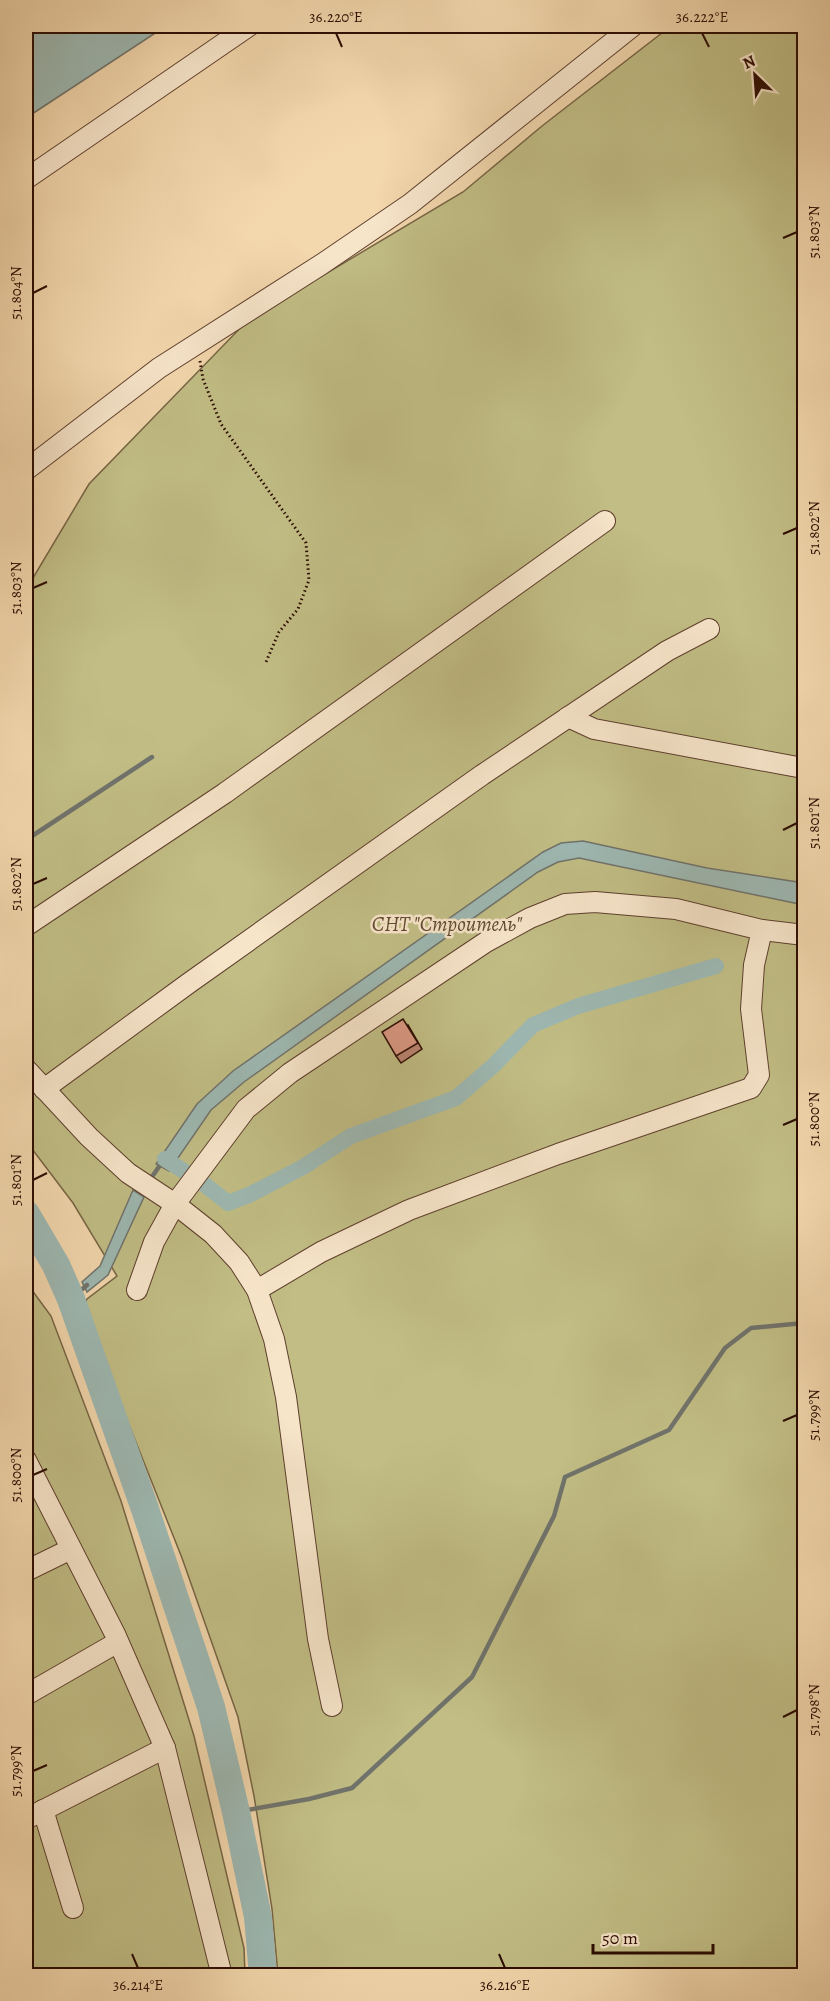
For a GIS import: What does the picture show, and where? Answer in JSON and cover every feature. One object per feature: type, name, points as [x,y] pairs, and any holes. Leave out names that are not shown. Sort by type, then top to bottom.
[{"type":"street","points":[[26,179],[249,26]]},
{"type":"street","points":[[26,470],[159,368],[411,204],[633,26]]},
{"type":"street","points":[[26,926],[225,794],[605,521]]},
{"type":"street","points":[[44,1089],[472,782],[667,651],[709,629]]},
{"type":"street","points":[[568,717],[594,729],[802,768]]},
{"type":"street","points":[[137,1290],[154,1242],[175,1204],[246,1109],[290,1073],[486,942],[530,918],[565,904],[595,902],[676,909],[762,930],[804,935]]},
{"type":"street","points":[[257,1290],[321,1252],[409,1209],[558,1154],[751,1088],[759,1075],[750,1009],[754,965],[762,930]]},
{"type":"street","points":[[26,1068],[89,1137],[128,1173],[175,1204],[213,1234],[238,1262],[257,1290],[274,1339],[286,1397],[318,1639],[332,1707]]},
{"type":"street","points":[[26,1460],[118,1642],[165,1748],[222,1976]]},
{"type":"street","points":[[26,1571],[71,1549]]},
{"type":"street","points":[[26,1695],[118,1642]]},
{"type":"street","points":[[26,1819],[165,1748]]},
{"type":"street","points":[[44,1810],[73,1908]]},
{"type":"path","points":[[196,344],[203,380],[221,424],[306,543],[309,580],[298,609],[279,632],[266,662]]},
{"type":"green space","name":"СНТ \"Строитель\"","points":[[671,26],[804,26],[804,1975],[278,1975],[272,1909],[254,1796],[238,1717],[182,1558],[83,1309],[87,1299],[117,1276],[73,1203],[26,1141],[26,587],[89,484],[248,320],[463,192],[542,126]]},
{"type":"green space","points":[[26,1282],[51,1316],[121,1501],[194,1736],[244,1948],[245,1975],[26,1975]]},
{"type":"water","points":[[26,26],[166,26],[26,118]]},
{"type":"water","points":[[583,841],[707,868],[804,883],[804,905],[579,858],[558,862],[538,872],[244,1082],[211,1110],[169,1171],[156,1164],[197,1104],[233,1071],[543,852],[561,843]]},
{"type":"water","points":[[133,1190],[144,1197],[108,1275],[87,1292],[82,1282],[100,1266]]},
{"type":"building","points":[[403,1019],[418,1043],[396,1056],[382,1032]]},
{"type":"waterway","points":[[26,840],[152,757]]},
{"type":"waterway","points":[[165,1159],[204,1184],[228,1203],[249,1195],[303,1167],[351,1136],[456,1098],[493,1066],[533,1025],[578,1006],[716,966]]},
{"type":"waterway","points":[[149,1181],[163,1161]]},
{"type":"waterway","points":[[26,1214],[56,1265],[71,1299],[144,1506],[211,1707],[258,1917],[263,1976]]},
{"type":"waterway","points":[[71,1299],[87,1285]]},
{"type":"waterway","points":[[236,1812],[309,1799],[352,1788],[472,1677],[554,1516],[565,1477],[669,1430],[725,1348],[751,1328],[804,1323]]}]
